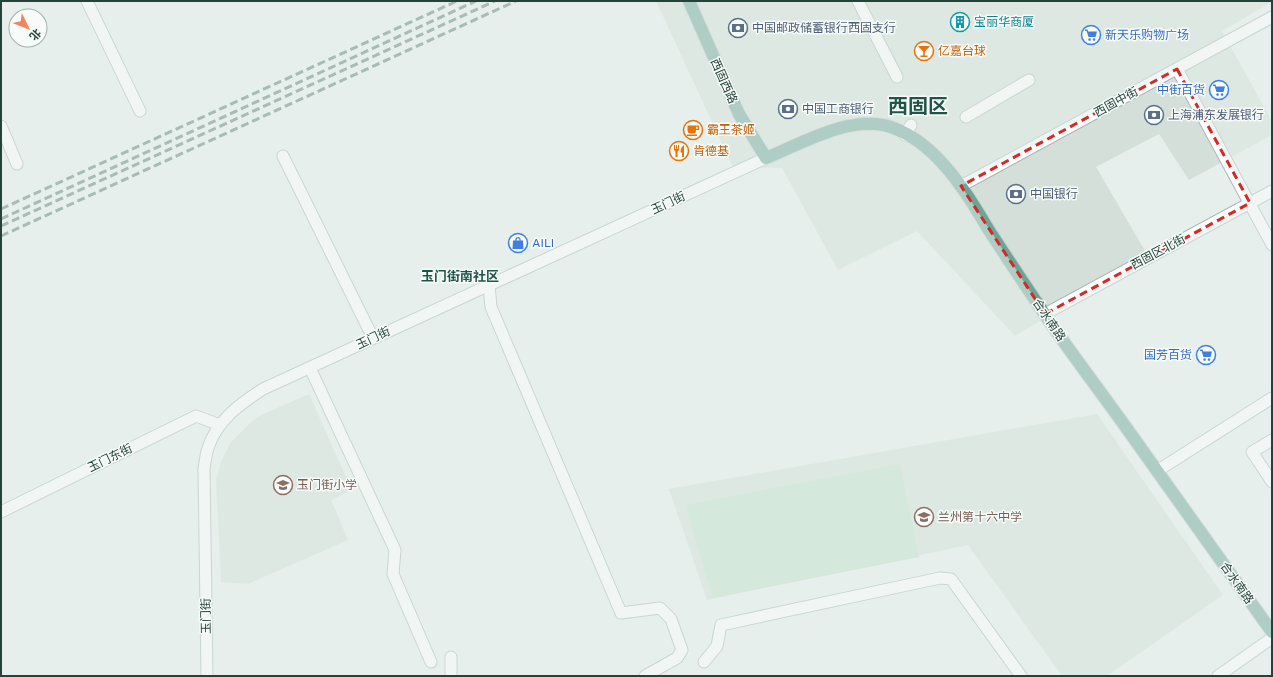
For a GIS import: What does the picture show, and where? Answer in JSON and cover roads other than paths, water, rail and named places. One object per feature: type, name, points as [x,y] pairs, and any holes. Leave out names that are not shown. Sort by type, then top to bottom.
[{"type":"main road","name":"西固西路","points":[[689,1],[739,114],[766,158]]},
{"type":"main road","name":"合水南路","points":[[766,158],[829,132],[851,125],[876,124],[908,130],[919,142],[932,152],[945,165],[961,186],[1045,314],[1272,632]]},
{"type":"street","points":[[87,1],[140,111]]},
{"type":"street","points":[[858,1],[897,77]]},
{"type":"street","name":"西固中街","points":[[961,186],[1272,17]]},
{"type":"street","points":[[1177,69],[1272,245]]},
{"type":"street","points":[[966,117],[1029,80]]},
{"type":"street","points":[[1,126],[17,164]]},
{"type":"street","points":[[284,156],[373,338]]},
{"type":"street","name":"玉门街","points":[[207,676],[204,469],[208,449],[213,435],[220,425],[244,401],[263,389],[766,158]]},
{"type":"street","name":"西固区北街","points":[[1045,314],[1272,191]]},
{"type":"street","points":[[489,285],[491,307],[621,613],[660,608],[672,619],[682,650],[677,658],[645,676]]},
{"type":"street","points":[[310,368],[395,550],[393,574],[431,662]]},
{"type":"street","points":[[1157,471],[1272,398]]},
{"type":"street","name":"玉门东街","points":[[1,512],[196,416],[220,425]]},
{"type":"street","points":[[1272,440],[1252,452],[1272,482]]},
{"type":"street","points":[[704,662],[717,646],[721,625],[940,578],[951,579],[1021,676]]},
{"type":"street","points":[[1218,676],[1272,638]]},
{"type":"street","points":[[451,657],[451,676]]},
{"type":"railway","points":[[1,209],[457,1]]},
{"type":"railway","points":[[1,219],[476,1]]},
{"type":"railway","points":[[1,226],[495,1]]},
{"type":"railway","points":[[1,236],[516,1]]},
{"type":"place","name":"宝丽华商厦","points":[[960,22]]},
{"type":"place","name":"中国邮政储蓄银行西固支行","points":[[738,28]]},
{"type":"place","name":"新天乐购物广场","points":[[1091,35]]},
{"type":"place","name":"亿嘉台球","points":[[924,51]]},
{"type":"place","name":"中街百货","points":[[1219,90]]},
{"type":"place","name":"中国工商银行","points":[[788,109]]},
{"type":"place","name":"上海浦东发展银行","points":[[1154,115]]},
{"type":"place","name":"霸王茶姬","points":[[693,130]]},
{"type":"place","name":"肯德基","points":[[679,151]]},
{"type":"place","name":"中国银行","points":[[1016,194]]},
{"type":"place","name":"AILI","points":[[518,243]]},
{"type":"place","name":"国芳百货","points":[[1206,355]]},
{"type":"place","name":"玉门街小学","points":[[283,485]]},
{"type":"place","name":"兰州第十六中学","points":[[924,517]]},
{"type":"district","name":"西固区","points":[[918,106]]},
{"type":"district","name":"玉门街南社区","points":[[460,276]]}]
